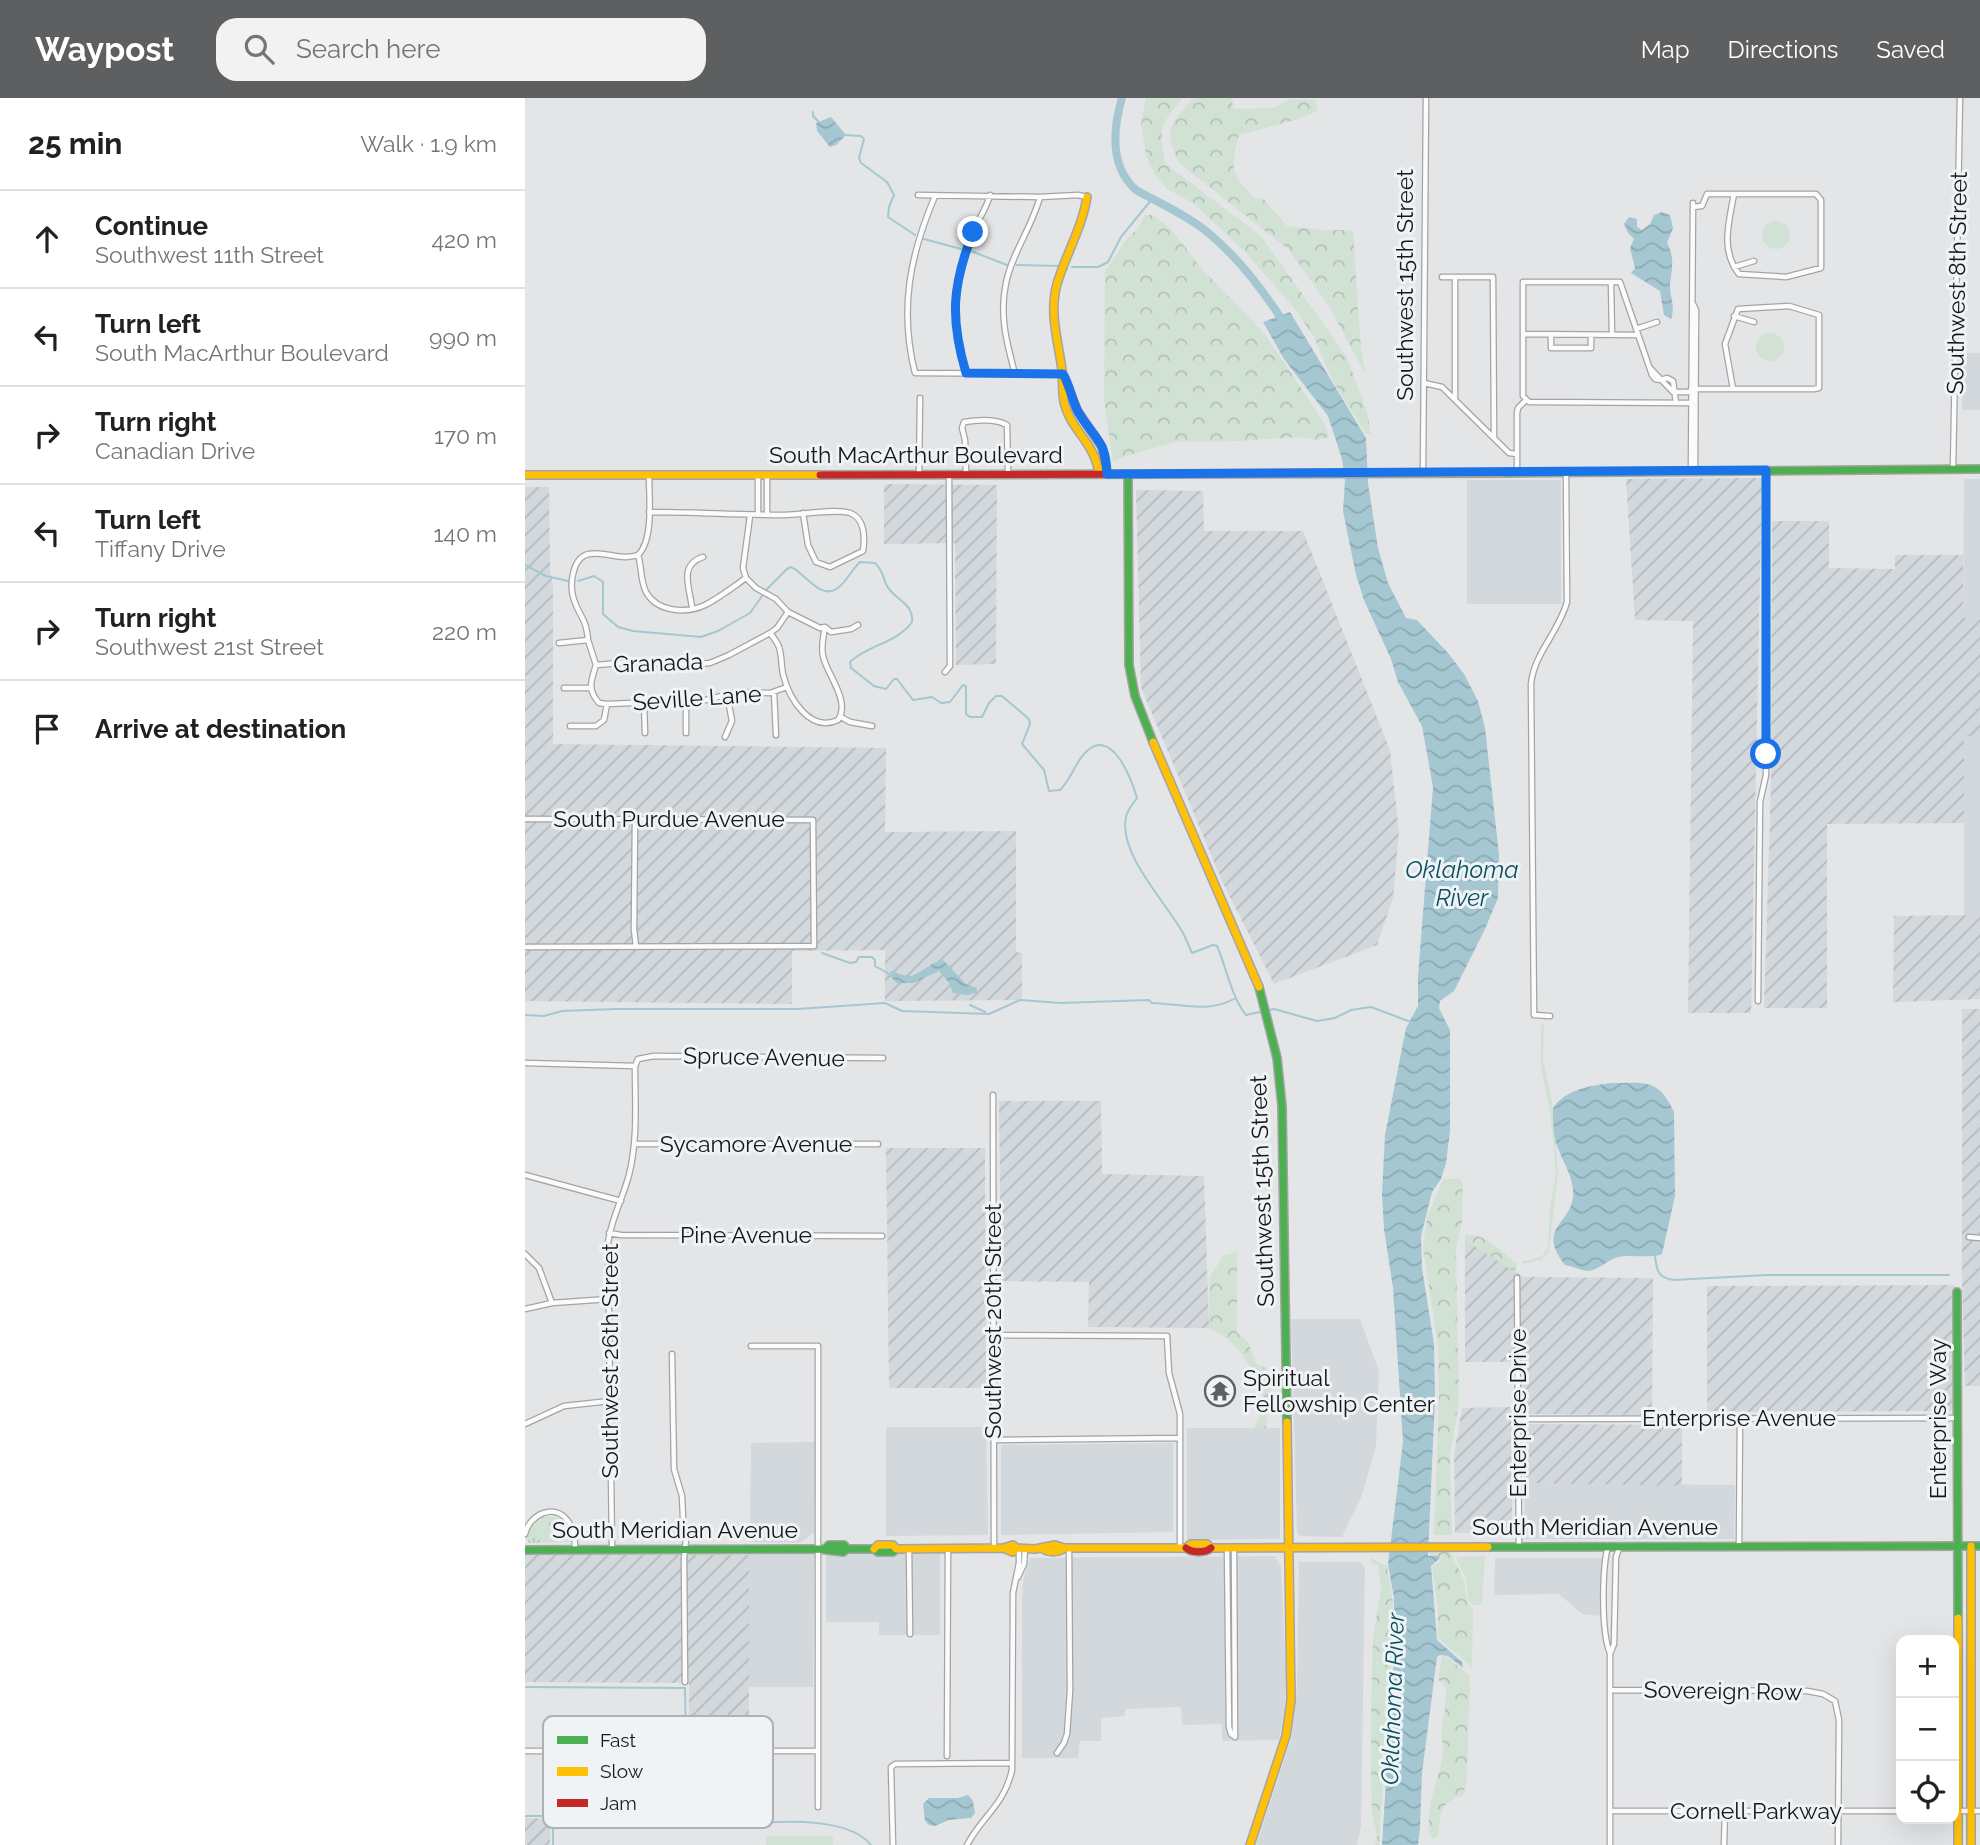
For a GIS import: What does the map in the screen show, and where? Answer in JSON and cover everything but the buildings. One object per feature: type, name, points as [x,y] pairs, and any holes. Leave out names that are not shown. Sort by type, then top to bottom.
[{"type":"main road","points":[[1087,197],[1082,226],[1057,285],[1052,303],[1052,317],[1063,374],[1065,408],[1096,454],[1103,474]]},
{"type":"main road","points":[[1063,374],[1080,415],[1105,451],[1103,474]]},
{"type":"main road","points":[[1085,437],[1093,432]]},
{"type":"main road","name":"South MacArthur Boulevard","points":[[525,475],[1384,474],[1980,469]]},
{"type":"main road","name":"Southwest 15th Street","points":[[1128,474],[1129,666],[1136,696],[1144,722],[1258,984],[1277,1058],[1282,1106],[1291,1678],[1289,1720],[1280,1758],[1249,1845]]},
{"type":"main road","name":"Enterprise Way","points":[[1956,1761],[1957,1292]]},
{"type":"main road","name":"South Meridian Avenue","points":[[525,1550],[822,1549],[829,1545],[844,1545],[847,1549],[874,1549],[878,1545],[893,1545],[896,1549],[1003,1548],[1008,1545],[1020,1548],[1042,1548],[1045,1545],[1067,1548],[1183,1548],[1191,1544],[1207,1544],[1211,1548],[1980,1545]]},
{"type":"main road","points":[[1971,1546],[1971,1845]]},
{"type":"main road","points":[[1958,1580],[1971,1580]]},
{"type":"main road","name":"Enterprise Way","points":[[1956,1824],[1958,1845]]},
{"type":"street","name":"Southwest 15th Street","points":[[1423,473],[1426,98]]},
{"type":"street","name":"Southwest 8th Street","points":[[1953,469],[1960,98]]},
{"type":"street","points":[[1693,471],[1696,310],[1693,303],[1693,205],[1702,206],[1707,194],[1734,194],[1816,194],[1821,201],[1821,268],[1786,277],[1742,276],[1734,267],[1726,241],[1734,194]]},
{"type":"street","points":[[918,195],[1087,197]]},
{"type":"street","points":[[966,373],[954,319],[956,288],[967,247],[990,195]]},
{"type":"street","points":[[935,196],[913,256],[908,283],[908,335],[915,373],[1063,374]]},
{"type":"street","points":[[1015,374],[1003,319],[1006,281],[1034,216],[1039,197]]},
{"type":"street","points":[[1734,267],[1754,261]]},
{"type":"street","points":[[1442,277],[1493,277],[1493,438]]},
{"type":"street","points":[[1455,277],[1455,399]]},
{"type":"street","points":[[1691,403],[1629,403],[1622,406],[1611,403],[1527,401],[1523,396],[1523,282],[1620,282],[1649,367],[1676,392],[1819,388],[1821,319],[1817,314],[1789,306],[1741,307],[1734,317],[1725,344],[1733,389]]},
{"type":"street","points":[[1611,282],[1612,335]]},
{"type":"street","points":[[1734,317],[1754,322]]},
{"type":"street","points":[[1523,334],[1612,335],[1637,332],[1657,322]]},
{"type":"street","points":[[1551,335],[1551,348],[1591,348],[1591,335]]},
{"type":"street","points":[[1424,383],[1439,385],[1509,453],[1517,454]]},
{"type":"street","points":[[1693,390],[1693,471]]},
{"type":"street","points":[[1676,392],[1676,403]]},
{"type":"street","points":[[919,474],[920,398]]},
{"type":"street","points":[[1517,472],[1517,413],[1527,401]]},
{"type":"street","points":[[966,474],[962,428],[964,422],[1001,421],[1007,425],[1008,474]]},
{"type":"street","points":[[1758,1001],[1759,802],[1766,775],[1766,470]]},
{"type":"street","points":[[1550,1016],[1534,1016],[1531,684],[1532,670],[1564,614],[1567,602],[1566,472]]},
{"type":"street","points":[[946,672],[950,666],[949,474]]},
{"type":"street","points":[[570,726],[596,726],[604,720],[607,704],[599,703],[590,688],[590,679],[596,664],[585,620],[573,598],[576,564],[591,553],[626,558],[638,555],[644,549],[649,512],[649,475]]},
{"type":"street","points":[[763,475],[767,513]]},
{"type":"street","points":[[758,513],[763,475]]},
{"type":"street","points":[[649,512],[728,513],[750,516],[758,513],[850,512],[858,518],[863,528],[863,551],[830,567],[816,562],[808,545],[803,513]]},
{"type":"street","points":[[750,516],[743,568],[746,578],[776,599],[788,612],[820,628],[831,632],[851,629],[858,625]]},
{"type":"street","points":[[638,555],[645,588],[653,601],[669,609],[705,605],[746,578]]},
{"type":"street","points":[[692,608],[687,569],[690,563],[703,557]]},
{"type":"street","name":"Granada","points":[[596,664],[711,663],[770,633],[788,612]]},
{"type":"street","points":[[825,628],[822,652],[840,697],[841,717]]},
{"type":"street","name":"Seville Lane","points":[[770,633],[780,649],[787,687],[810,720],[828,724],[841,717],[850,722],[872,726]]},
{"type":"street","points":[[559,643],[588,640]]},
{"type":"street","name":"Seville Lane","points":[[607,704],[706,700],[744,691],[774,692],[787,687]]},
{"type":"street","points":[[564,688],[590,688]]},
{"type":"street","points":[[774,692],[776,735]]},
{"type":"street","points":[[725,737],[732,721],[727,694]]},
{"type":"street","points":[[686,700],[686,733]]},
{"type":"street","points":[[644,702],[645,733]]},
{"type":"street","name":"South Purdue Avenue","points":[[525,819],[813,820],[814,946],[636,947]]},
{"type":"street","points":[[525,947],[636,947],[635,820]]},
{"type":"street","name":"Spruce Avenue","points":[[635,1066],[638,1059],[645,1057],[883,1058]]},
{"type":"street","points":[[525,1063],[635,1066]]},
{"type":"street","name":"Southwest 26th Street","points":[[612,1549],[609,1233],[629,1175],[635,1144],[635,1066]]},
{"type":"street","name":"Southwest 20th Street","points":[[993,1095],[994,1548]]},
{"type":"street","name":"Sycamore Avenue","points":[[635,1144],[878,1144]]},
{"type":"street","points":[[525,1175],[621,1201]]},
{"type":"street","name":"Pine Avenue","points":[[609,1233],[882,1236]]},
{"type":"street","points":[[1969,1237],[1980,1238]]},
{"type":"street","points":[[525,1254],[538,1268],[552,1303]]},
{"type":"street","name":"Enterprise Drive","points":[[1517,1278],[1519,1547]]},
{"type":"street","points":[[525,1309],[552,1303],[609,1300]]},
{"type":"street","points":[[993,1335],[1167,1336],[1169,1373],[1179,1407],[1183,1548]]},
{"type":"street","points":[[751,1346],[818,1346],[822,1549],[818,1807]]},
{"type":"street","points":[[672,1354],[674,1469],[682,1496],[687,1539],[685,1682]]},
{"type":"street","points":[[525,1424],[564,1406],[610,1401]]},
{"type":"street","points":[[1739,1546],[1740,1417]]},
{"type":"street","name":"Enterprise Avenue","points":[[1519,1419],[1958,1418]]},
{"type":"street","points":[[994,1440],[1179,1438]]},
{"type":"street","points":[[525,1534],[533,1517],[546,1512],[556,1513],[566,1517],[571,1524],[575,1549]]},
{"type":"street","points":[[1608,1546],[1605,1558],[1605,1614],[1606,1644],[1610,1654],[1610,1845]]},
{"type":"street","points":[[1610,1654],[1614,1644],[1616,1558],[1620,1546]]},
{"type":"street","points":[[1230,1547],[1227,1581],[1232,1669],[1235,1737],[1229,1727],[1232,1669],[1235,1606],[1230,1547]]},
{"type":"street","points":[[947,1756],[948,1548]]},
{"type":"street","points":[[967,1845],[1007,1789],[1012,1763],[1014,1584],[1020,1548]]},
{"type":"street","points":[[1057,1753],[1067,1734],[1070,1691],[1067,1548]]},
{"type":"street","points":[[909,1549],[909,1634]]},
{"type":"street","points":[[1227,1581],[1234,1581]]},
{"type":"street","points":[[1605,1596],[1616,1596]]},
{"type":"street","points":[[1228,1606],[1235,1606]]},
{"type":"street","points":[[1605,1614],[1616,1614]]},
{"type":"street","name":"Sovereign Row","points":[[1610,1690],[1807,1691],[1829,1696],[1835,1701],[1839,1720],[1837,1811]]},
{"type":"street","points":[[525,1751],[543,1751]]},
{"type":"street","points":[[773,1751],[818,1751]]},
{"type":"street","points":[[893,1845],[891,1768],[895,1764],[1012,1763]]},
{"type":"street","points":[[1724,1845],[1725,1810]]},
{"type":"street","name":"Cornell Parkway","points":[[1610,1811],[1896,1811]]},
{"type":"street","points":[[1837,1811],[1838,1845]]},
{"type":"street","points":[[1959,1811],[1980,1811]]},
{"type":"shaded area","points":[[1963,353],[1980,353],[1980,410],[1962,410]]},
{"type":"shaded area","points":[[1762,478],[1751,1013],[1688,1013],[1693,621],[1635,620],[1626,479]]},
{"type":"shaded area","points":[[1964,479],[1980,479],[1980,619],[1963,619]]},
{"type":"shaded area","points":[[1467,480],[1561,480],[1561,604],[1467,604]]},
{"type":"shaded area","points":[[884,484],[997,485],[996,664],[956,665],[955,543],[884,544]]},
{"type":"shaded area","points":[[525,487],[549,487],[550,571],[553,585],[553,744],[886,748],[885,832],[1016,831],[1016,952],[1022,953],[1022,1000],[885,1001],[885,950],[792,951],[792,1004],[525,1001]]},
{"type":"shaded area","points":[[1136,490],[1203,491],[1204,531],[1303,531],[1390,750],[1399,832],[1393,898],[1377,945],[1274,984],[1222,881],[1141,687]]},
{"type":"shaded area","points":[[1772,521],[1829,521],[1829,568],[1895,569],[1895,555],[1963,555],[1963,618],[1980,619],[1980,736],[1964,736],[1964,823],[1827,824],[1827,1008],[1764,1008],[1771,783]]},
{"type":"shaded area","points":[[1964,736],[1980,736],[1980,915],[1964,915]]},
{"type":"shaded area","points":[[1980,915],[1980,999],[1893,1002],[1894,916]]},
{"type":"shaded area","points":[[1962,1009],[1980,1009],[1980,1386],[1965,1386],[1962,1279]]},
{"type":"shaded area","points":[[999,1101],[1101,1101],[1102,1174],[1204,1176],[1209,1328],[1088,1327],[1089,1282],[1001,1281]]},
{"type":"shaded area","points":[[886,1148],[985,1148],[986,1388],[889,1388]]},
{"type":"shaded area","points":[[1465,1240],[1524,1277],[1653,1278],[1652,1415],[1521,1414],[1521,1362],[1465,1362]]},
{"type":"shaded area","points":[[1955,1285],[1955,1411],[1707,1412],[1707,1286]]},
{"type":"shaded area","points":[[1291,1319],[1360,1319],[1379,1371],[1376,1446],[1362,1495],[1342,1537],[1301,1536],[1297,1533]]},
{"type":"shaded area","points":[[1512,1407],[1512,1532],[1455,1533],[1454,1455],[1462,1408]]},
{"type":"shaded area","points":[[1526,1424],[1682,1425],[1682,1486],[1525,1483]]},
{"type":"shaded area","points":[[886,1427],[986,1427],[988,1535],[886,1536]]},
{"type":"shaded area","points":[[1187,1428],[1280,1428],[1280,1539],[1187,1540]]},
{"type":"shaded area","points":[[815,1442],[814,1532],[802,1542],[796,1543],[750,1542],[751,1443]]},
{"type":"shaded area","points":[[1173,1443],[1173,1532],[1001,1535],[1001,1445]]},
{"type":"shaded area","points":[[1525,1483],[1735,1485],[1734,1539],[1524,1539]]},
{"type":"shaded area","points":[[826,1554],[940,1554],[940,1635],[879,1635],[879,1622],[826,1622]]},
{"type":"shaded area","points":[[525,1555],[749,1555],[749,1716],[689,1716],[689,1683],[525,1682]]},
{"type":"shaded area","points":[[749,1555],[814,1555],[813,1687],[749,1687]]},
{"type":"shaded area","points":[[1275,1556],[1281,1567],[1286,1671],[1285,1706],[1279,1740],[1222,1741],[1222,1724],[1182,1725],[1181,1707],[1126,1709],[1124,1716],[1101,1718],[1101,1741],[1080,1741],[1078,1758],[1022,1758],[1022,1599],[1023,1581],[1030,1558]]},
{"type":"shaded area","points":[[1495,1558],[1602,1558],[1601,1616],[1582,1614],[1559,1594],[1494,1595]]},
{"type":"shaded area","points":[[1299,1562],[1360,1562],[1365,1567],[1361,1827],[1357,1845],[1256,1845],[1291,1740],[1297,1686]]},
{"type":"shaded area","points":[[525,1818],[543,1819],[543,1828],[550,1828],[550,1845],[525,1845]]},
{"type":"green space","points":[[1146,98],[1183,98],[1163,128],[1162,143],[1166,164],[1261,236],[1347,357],[1367,412],[1371,434],[1366,434],[1332,380],[1314,337],[1294,308],[1245,252],[1193,203],[1167,189],[1154,174],[1146,155],[1141,124]]},
{"type":"green space","points":[[1194,98],[1232,98],[1233,109],[1274,108],[1289,99],[1315,100],[1318,111],[1299,119],[1239,135],[1234,155],[1234,170],[1247,190],[1255,198],[1263,198],[1287,226],[1353,230],[1361,350],[1366,375],[1328,305],[1288,249],[1179,163],[1171,142],[1171,128],[1179,114]]},
{"type":"green space","points":[[1145,215],[1153,215],[1171,229],[1202,269],[1265,334],[1325,424],[1329,437],[1317,440],[1298,437],[1176,442],[1113,462],[1104,401],[1105,272]]},
{"type":"green space","points":[[1776,221],[1786,225],[1790,235],[1786,245],[1776,249],[1766,245],[1762,235],[1766,225]]},
{"type":"green space","points":[[1770,333],[1780,337],[1784,347],[1780,357],[1770,361],[1760,357],[1756,347],[1760,337]]},
{"type":"green space","points":[[1541,1024],[1544,1024],[1543,1059],[1553,1107],[1558,1172],[1549,1252],[1541,1260],[1522,1264],[1542,1256],[1548,1248],[1550,1208],[1556,1173],[1550,1112],[1541,1067]]},
{"type":"green space","points":[[1459,1178],[1463,1184],[1462,1222],[1456,1248],[1459,1400],[1450,1457],[1452,1535],[1434,1535],[1439,1398],[1438,1345],[1423,1248],[1427,1217],[1443,1180]]},
{"type":"green space","points":[[1465,1235],[1480,1237],[1493,1244],[1517,1264],[1515,1272],[1465,1240]]},
{"type":"green space","points":[[1237,1252],[1237,1333],[1248,1342],[1256,1363],[1266,1368],[1271,1385],[1266,1428],[1254,1428],[1261,1411],[1261,1384],[1258,1376],[1234,1345],[1209,1328],[1209,1278],[1224,1255]]},
{"type":"green space","points":[[543,1516],[563,1521],[571,1531],[570,1542],[529,1543],[526,1537],[531,1524]]},
{"type":"green space","points":[[1430,1552],[1451,1552],[1463,1577],[1467,1599],[1473,1609],[1472,1667],[1438,1638],[1438,1611],[1432,1566],[1441,1558],[1429,1556]]},
{"type":"green space","points":[[1485,1556],[1482,1601],[1479,1605],[1473,1605],[1468,1599],[1466,1578],[1456,1557]]},
{"type":"green space","points":[[1371,1558],[1387,1566],[1393,1602],[1391,1686],[1387,1738],[1382,1753],[1379,1845],[1375,1845],[1377,1836],[1372,1814],[1371,1709],[1373,1636],[1381,1590],[1378,1565],[1371,1563]]},
{"type":"green space","points":[[1442,1656],[1470,1676],[1467,1781],[1463,1795],[1445,1805],[1438,1836],[1432,1839],[1429,1829],[1430,1807],[1443,1753],[1442,1728],[1446,1688],[1438,1679]]},
{"type":"green space","points":[[766,1836],[833,1836],[833,1845],[766,1845]]},
{"type":"water","points":[[831,117],[846,135],[830,147],[817,131],[816,123]]},
{"type":"water","points":[[1662,212],[1670,215],[1673,228],[1667,243],[1672,263],[1671,319],[1664,315],[1660,291],[1631,273],[1635,268],[1630,248],[1634,239],[1624,224],[1629,217],[1637,219],[1637,227],[1642,230],[1650,224],[1654,215]]},
{"type":"water","name":"Oklahoma River","points":[[1290,312],[1366,438],[1368,483],[1378,548],[1388,583],[1406,618],[1417,620],[1448,653],[1464,674],[1478,701],[1485,728],[1499,855],[1498,898],[1454,991],[1440,1001],[1439,1008],[1450,1030],[1450,1131],[1446,1163],[1441,1179],[1432,1192],[1421,1236],[1422,1268],[1434,1344],[1435,1397],[1428,1556],[1440,1558],[1431,1566],[1437,1640],[1462,1662],[1463,1668],[1448,1656],[1437,1657],[1422,1773],[1418,1845],[1382,1845],[1386,1780],[1384,1754],[1389,1738],[1393,1687],[1394,1598],[1388,1564],[1403,1442],[1393,1288],[1382,1194],[1385,1135],[1406,1028],[1418,1006],[1433,787],[1422,726],[1398,682],[1356,575],[1343,511],[1345,481],[1342,459],[1328,416],[1284,359],[1263,322]]},
{"type":"water","points":[[943,960],[966,984],[977,988],[977,993],[953,993],[939,971],[913,983],[897,983],[889,975],[891,971],[906,976],[912,975]]},
{"type":"water","points":[[1611,1083],[1650,1085],[1668,1101],[1674,1112],[1675,1196],[1662,1254],[1618,1257],[1587,1271],[1565,1265],[1554,1243],[1557,1228],[1571,1206],[1573,1191],[1556,1142],[1553,1108],[1565,1096],[1587,1087]]},
{"type":"water","points":[[968,1795],[973,1801],[975,1813],[971,1818],[948,1820],[935,1826],[925,1821],[923,1804],[929,1798],[958,1798]]},
{"type":"waterway","points":[[1122,98],[1115,147],[1117,159],[1127,180],[1136,190],[1189,219],[1228,251],[1249,274],[1284,323]]},
{"type":"waterway","points":[[813,112],[818,121]]},
{"type":"waterway","points":[[845,135],[861,136],[864,139],[859,158],[861,163],[887,182],[894,195],[888,217],[915,235]]},
{"type":"waterway","points":[[1072,267],[1098,267],[1108,262],[1121,237],[1152,199]]},
{"type":"waterway","points":[[924,239],[961,249]]},
{"type":"waterway","points":[[971,251],[1007,265]]},
{"type":"waterway","points":[[1017,265],[1061,266]]},
{"type":"waterway","points":[[578,581],[594,576],[603,582],[603,614],[618,627],[633,631],[701,637],[750,613],[767,589],[791,567],[819,589],[832,591],[841,585],[860,562],[875,563],[889,589],[910,610],[912,622],[890,640],[857,656],[850,662],[851,668],[874,686],[886,689],[897,679],[913,700],[932,697],[941,703],[950,702],[963,685],[966,686],[966,714],[970,717],[982,717],[989,703],[996,696],[1002,696],[1029,719],[1030,724],[1022,744],[1044,770],[1049,791],[1060,790],[1084,754],[1094,746],[1103,745],[1111,749],[1125,767],[1137,798],[1127,814],[1125,831],[1136,862],[1183,933],[1192,953],[1217,946],[1233,991],[1246,1015],[1274,1009],[1317,1021],[1335,1018],[1351,1010],[1371,1007],[1411,1022]]},
{"type":"waterway","points":[[525,565],[546,576],[568,581]]},
{"type":"waterway","points":[[822,953],[850,963],[856,962],[859,957],[872,957],[875,966],[889,974]]},
{"type":"waterway","points":[[525,1015],[544,1016],[562,1011],[615,1009],[798,1009],[885,1003],[902,1011],[989,1014],[1020,1000],[1061,1003],[1149,1000],[1152,1003],[1204,1007],[1234,999]]},
{"type":"waterway","points":[[970,1005],[985,1012]]},
{"type":"waterway","points":[[1655,1257],[1659,1273],[1674,1280],[1766,1275],[1949,1275]]},
{"type":"waterway","points":[[525,1687],[685,1688],[686,1716]]},
{"type":"waterway","points":[[525,1816],[543,1816]]},
{"type":"waterway","points":[[773,1822],[834,1826],[861,1836],[871,1845]]},
{"type":"waterway","points":[[553,1828],[553,1845]]},
{"type":"traffic: fast","points":[[1504,473],[1980,469]]},
{"type":"traffic: fast","points":[[1128,474],[1129,665],[1135,696],[1153,742]]},
{"type":"traffic: fast","points":[[1259,987],[1277,1058],[1282,1106],[1287,1422]]},
{"type":"traffic: fast","points":[[1957,1292],[1958,1618]]},
{"type":"traffic: fast","points":[[825,1549],[829,1545],[844,1545],[847,1549],[874,1549],[878,1552],[893,1552],[896,1549]]},
{"type":"traffic: fast","points":[[1488,1547],[1980,1546]]},
{"type":"traffic: fast","points":[[525,1550],[819,1549],[843,1552],[847,1549]]},
{"type":"traffic: slow","points":[[1087,197],[1057,284],[1054,316],[1064,402],[1071,421],[1093,453],[1099,474]]},
{"type":"traffic: slow","points":[[1166,474],[1504,473]]},
{"type":"traffic: slow","points":[[525,475],[820,475]]},
{"type":"traffic: slow","points":[[1153,742],[1259,987]]},
{"type":"traffic: slow","points":[[1250,1845],[1286,1736],[1291,1700],[1287,1422]]},
{"type":"traffic: slow","points":[[1003,1548],[1013,1545],[1016,1548],[1035,1549],[1055,1545],[1064,1548],[1186,1548],[1191,1544],[1207,1544],[1211,1548],[1488,1547]]},
{"type":"traffic: slow","points":[[874,1549],[878,1545],[893,1545],[896,1549],[1003,1548],[1013,1552],[1016,1548]]},
{"type":"traffic: slow","points":[[1971,1546],[1971,1845]]},
{"type":"traffic: slow","points":[[1042,1548],[1053,1552],[1064,1548]]},
{"type":"traffic: slow","points":[[1958,1618],[1958,1845]]},
{"type":"traffic: jam","points":[[1064,377],[1077,410],[1102,447],[1107,474]]},
{"type":"traffic: jam","points":[[820,475],[1166,474]]},
{"type":"traffic: jam","points":[[1186,1548],[1199,1552],[1211,1548]]},
{"type":"place","name":"Spiritual Fellowship Center","points":[[1220,1391]]},
{"type":"route","points":[[973,232],[956,288],[954,319],[966,373],[1063,374],[1080,415],[1098,437],[1105,451],[1107,474],[1766,470],[1766,754]]}]
